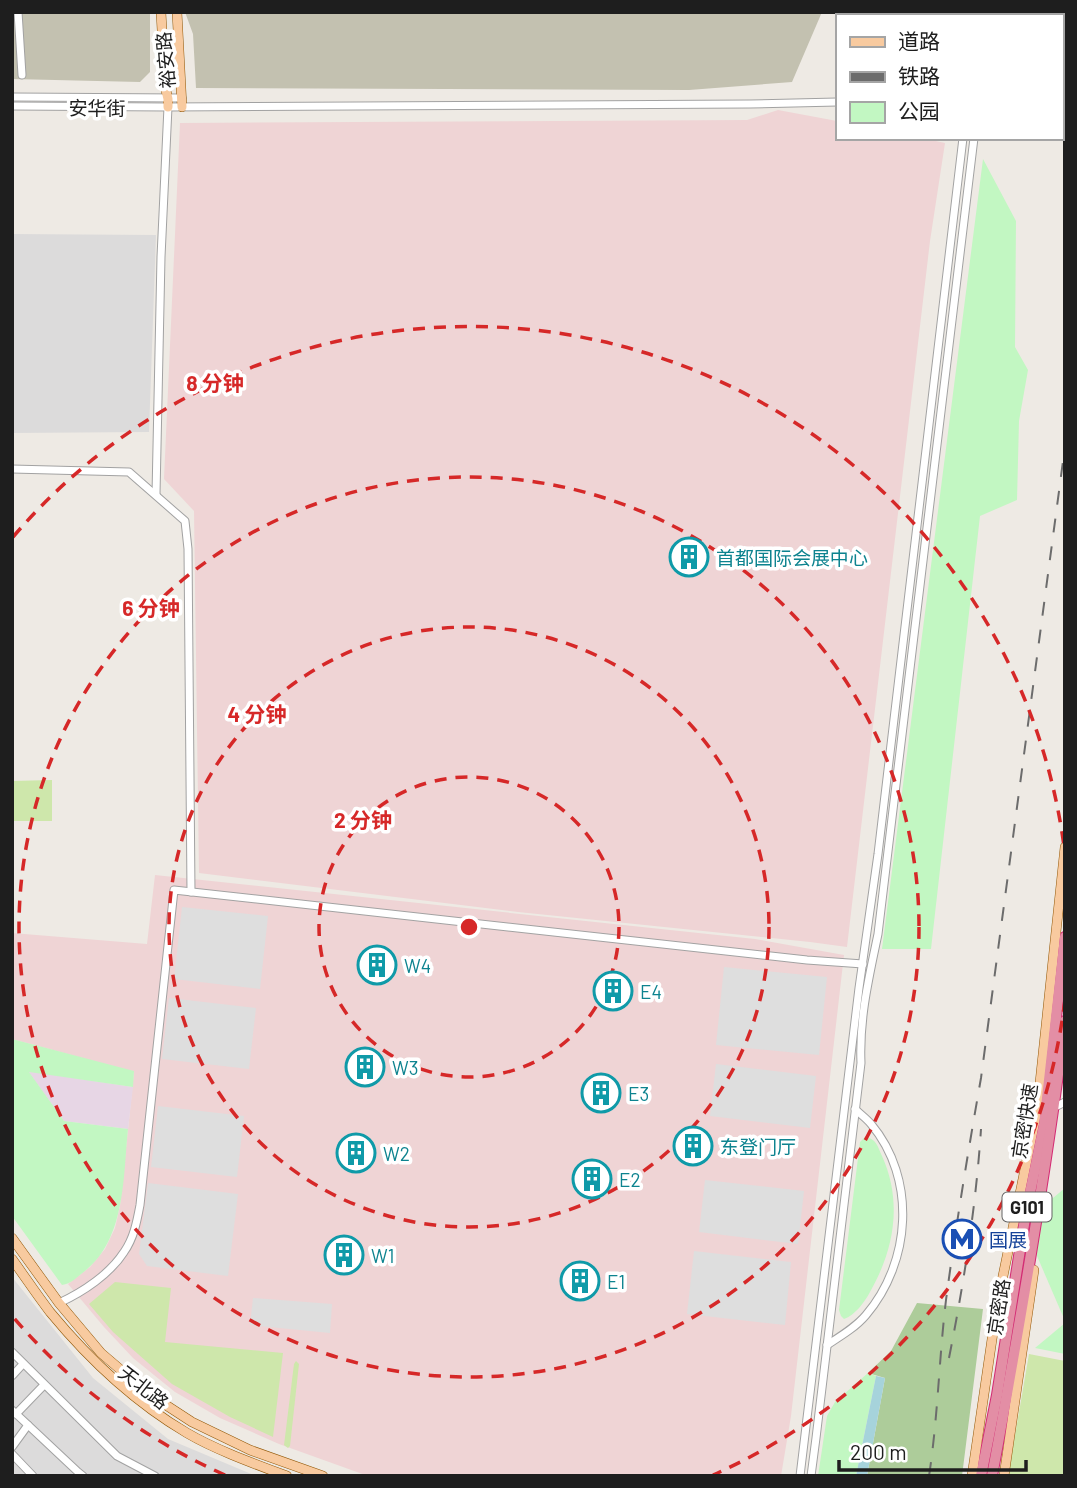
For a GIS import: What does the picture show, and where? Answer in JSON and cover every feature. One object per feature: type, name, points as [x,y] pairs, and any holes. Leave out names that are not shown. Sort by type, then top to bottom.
[{"type":"highway","name":"京密快速","points":[[981,1476],[997,1395],[1026,1212],[1044,1125],[1065,937]]},
{"type":"highway","name":"京密快速","points":[[992,1476],[1052,1126],[1065,1021]]},
{"type":"main road","name":"裕安路","points":[[161,12],[168,103]]},
{"type":"main road","name":"裕安路","points":[[177,12],[182,102]]},
{"type":"main road","name":"京密路","points":[[972,1476],[997,1306],[1037,1111],[1065,847]]},
{"type":"main road","name":"京密路","points":[[1004,1476],[1061,1104],[1065,1058]]},
{"type":"main road","name":"天北路","points":[[12,1238],[59,1303],[101,1353],[149,1394],[191,1422],[250,1450],[323,1476]]},
{"type":"main road","name":"天北路","points":[[12,1259],[50,1311],[95,1362],[146,1404],[188,1434],[286,1476]]},
{"type":"street","points":[[18,12],[22,75]]},
{"type":"street","name":"安华街","points":[[12,97],[168,103]]},
{"type":"street","name":"安华街","points":[[12,106],[182,102],[836,102]]},
{"type":"street","points":[[156,494],[161,257],[168,103]]},
{"type":"street","points":[[800,1476],[880,841],[963,140]]},
{"type":"street","points":[[811,1476],[861,1063],[860,1039],[866,989],[878,934],[974,140]]},
{"type":"street","points":[[12,468],[129,471],[185,520],[188,549],[191,892]]},
{"type":"street","points":[[59,1303],[114,1266],[126,1250],[135,1228],[140,1205],[174,890],[863,964]]},
{"type":"street","points":[[827,1345],[866,1316],[882,1292],[899,1252],[904,1229],[902,1196],[894,1164],[871,1124],[855,1109]]},
{"type":"street","points":[[12,1352],[117,1456],[155,1476]]},
{"type":"street","points":[[12,1376],[23,1364]]},
{"type":"street","points":[[44,1385],[14,1412],[83,1476]]},
{"type":"street","points":[[12,1447],[28,1425]]},
{"type":"street","points":[[12,1454],[33,1476]]},
{"type":"shaded area","points":[[12,12],[150,12],[150,72],[140,82],[12,79]]},
{"type":"shaded area","points":[[185,12],[822,12],[792,82],[689,90],[196,88],[193,34]]},
{"type":"shaded area","name":"首都国际会展中心","points":[[778,110],[836,121],[836,140],[931,140],[945,143],[930,241],[847,947],[518,912],[199,873],[194,511],[164,479],[180,123],[747,120]]},
{"type":"shaded area","points":[[12,234],[156,235],[149,432],[12,433]]},
{"type":"shaded area","points":[[155,875],[755,939],[844,955],[791,1416],[781,1476],[368,1476],[279,1444],[220,1418],[175,1392],[133,1358],[68,1284],[90,1267],[105,1249],[115,1228],[120,1206],[134,1072],[12,1039],[12,933],[147,944]]},
{"type":"shaded area","points":[[182,907],[268,916],[260,989],[174,979]]},
{"type":"shaded area","points":[[724,967],[827,977],[819,1055],[716,1045]]},
{"type":"shaded area","points":[[169,998],[256,1008],[249,1069],[162,1059]]},
{"type":"shaded area","points":[[716,1064],[816,1076],[810,1128],[710,1116]]},
{"type":"shaded area","points":[[28,1071],[133,1087],[128,1129],[64,1121]]},
{"type":"shaded area","points":[[158,1106],[244,1116],[237,1177],[151,1167]]},
{"type":"shaded area","points":[[705,1180],[804,1191],[798,1244],[699,1232]]},
{"type":"shaded area","points":[[148,1183],[238,1194],[228,1276],[147,1266],[139,1254]]},
{"type":"shaded area","points":[[694,1251],[791,1262],[785,1325],[687,1314]]},
{"type":"shaded area","points":[[12,1277],[93,1378],[168,1439],[256,1476],[12,1476]]},
{"type":"shaded area","points":[[253,1298],[332,1304],[330,1333],[250,1325]]},
{"type":"green space","points":[[983,159],[1016,221],[1015,347],[1028,370],[1019,421],[1017,500],[980,516],[931,949],[882,949]]},
{"type":"green space","points":[[52,780],[52,821],[12,821],[12,781]]},
{"type":"green space","points":[[12,1039],[134,1071],[133,1087],[29,1072],[64,1121],[128,1129],[120,1206],[108,1242],[85,1271],[62,1285],[12,1216]]},
{"type":"green space","points":[[865,1137],[876,1144],[888,1173],[894,1208],[893,1226],[885,1260],[870,1292],[859,1308],[844,1319],[839,1310],[860,1142]]},
{"type":"green space","points":[[1065,1188],[1065,1321],[1031,1242],[1035,1213]]},
{"type":"green space","points":[[115,1282],[171,1288],[165,1342],[283,1353],[273,1437],[230,1417],[172,1384],[113,1332],[89,1304]]},
{"type":"green space","points":[[917,1303],[983,1309],[962,1476],[867,1476],[885,1378],[868,1373],[891,1351]]},
{"type":"green space","points":[[1065,1323],[1065,1354],[1035,1348]]},
{"type":"green space","points":[[1029,1354],[1065,1361],[1065,1476],[1008,1476]]},
{"type":"green space","points":[[296,1361],[299,1364],[288,1448],[284,1445]]},
{"type":"green space","points":[[868,1373],[876,1376],[856,1476],[818,1476],[827,1416],[835,1402]]},
{"type":"water","points":[[876,1376],[885,1378],[867,1476],[856,1476]]},
{"type":"railway","points":[[929,1476],[946,1300],[981,1078],[1065,446]]},
{"type":"railway","points":[[949,1358],[969,1244],[981,1129]]},
{"type":"place","name":"首都国际会展中心","points":[[689,557]]},
{"type":"place","name":"W4","points":[[377,965]]},
{"type":"place","name":"E4","points":[[613,991]]},
{"type":"place","name":"W3","points":[[365,1067]]},
{"type":"place","name":"E3","points":[[601,1093]]},
{"type":"place","name":"东登门厅","points":[[693,1146]]},
{"type":"place","name":"W2","points":[[356,1153]]},
{"type":"place","name":"E2","points":[[592,1179]]},
{"type":"place","name":"国展","points":[[962,1239]]},
{"type":"place","name":"W1","points":[[344,1255]]},
{"type":"place","name":"E1","points":[[580,1281]]}]
